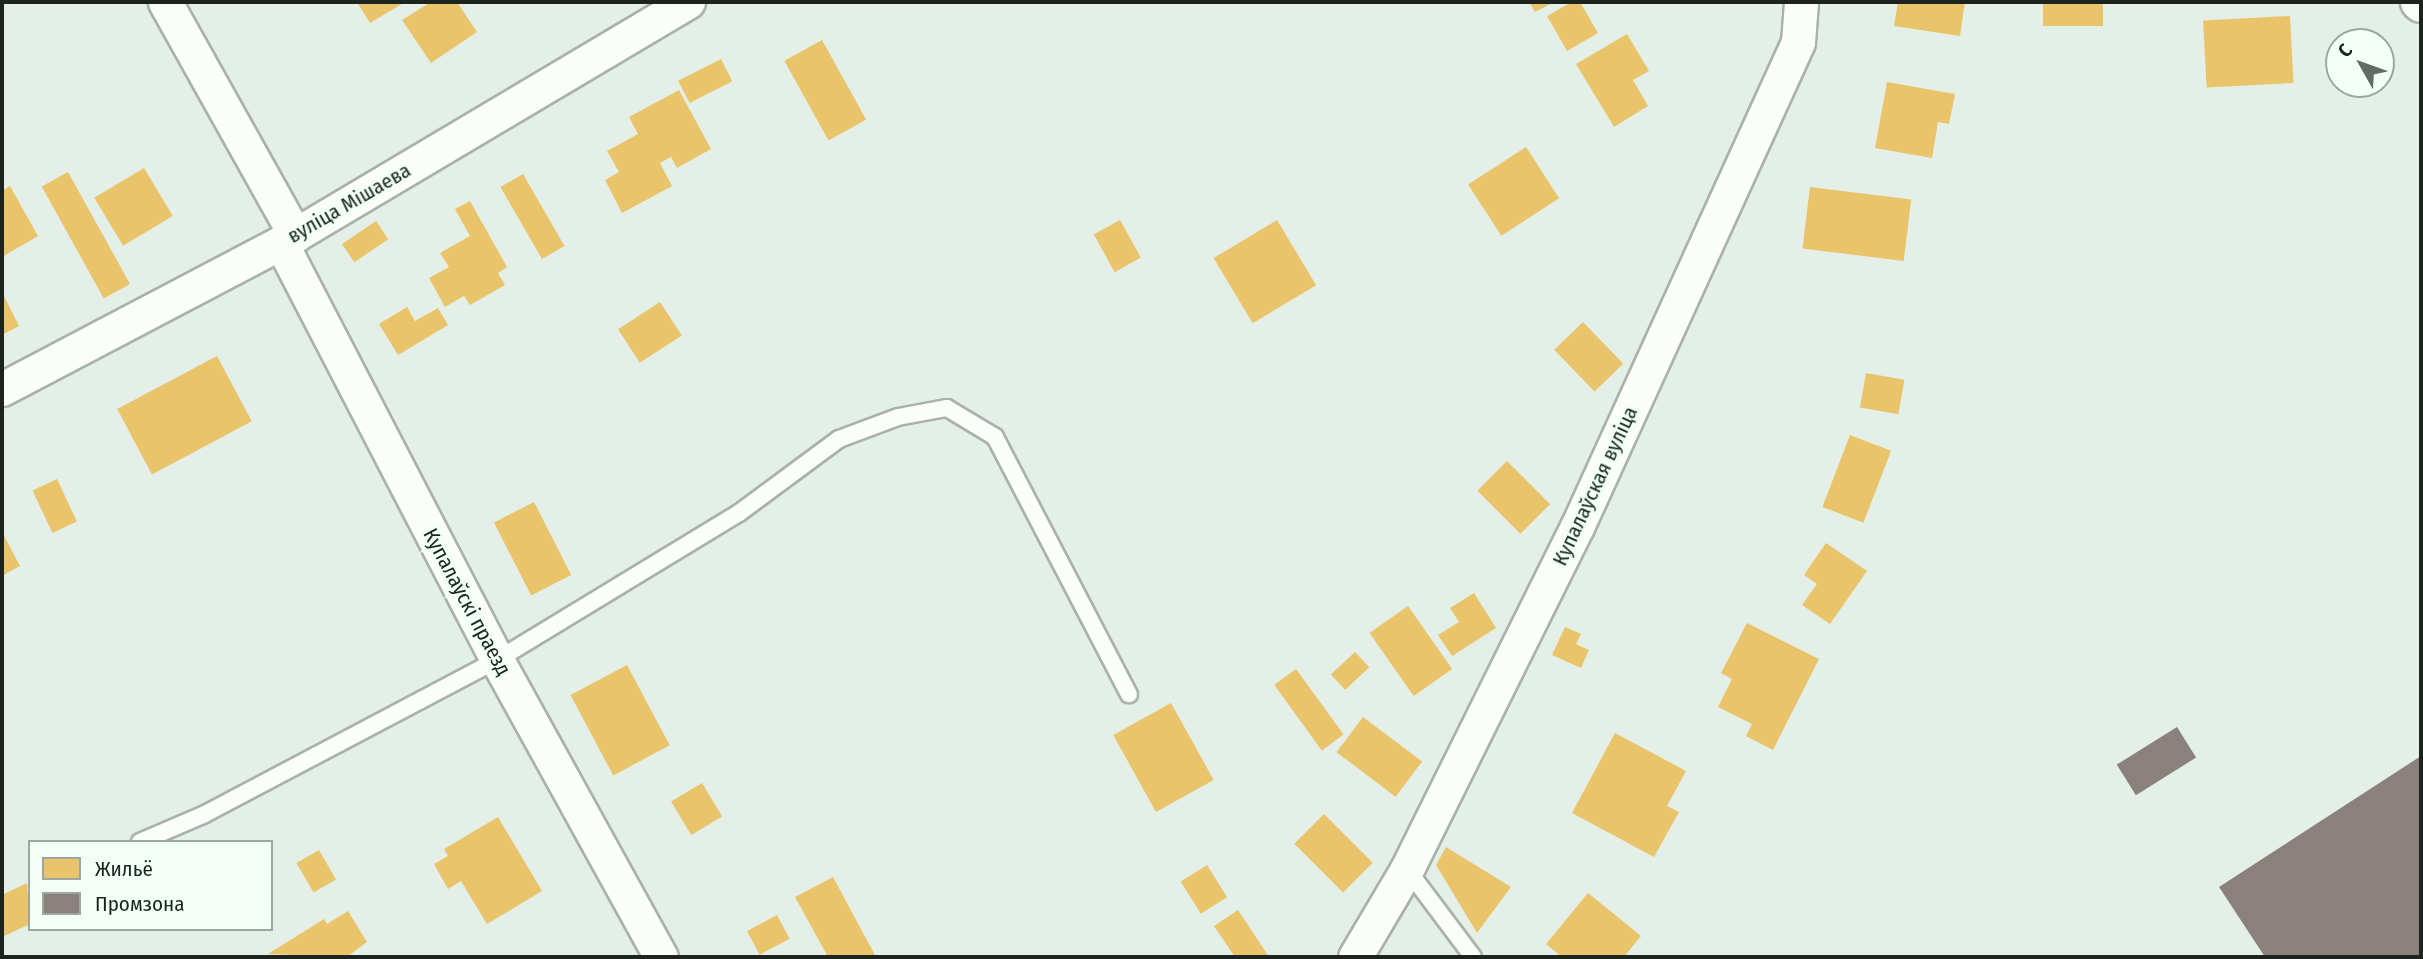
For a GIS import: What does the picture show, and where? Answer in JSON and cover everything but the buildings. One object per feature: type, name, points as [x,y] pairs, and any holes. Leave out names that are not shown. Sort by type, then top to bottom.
[{"type":"street","name":"Купалаўскі праезд","points":[[165,2],[288,239],[497,660],[661,957]]},
{"type":"street","name":"вуліца Мішаева","points":[[2,390],[288,239],[688,2]]},
{"type":"street","name":"Купалаўская вуліца","points":[[1355,957],[1407,869],[1577,527],[1798,42],[1801,2]]},
{"type":"lane","points":[[145,840],[203,815],[497,660],[738,513],[839,439],[898,418],[947,408],[995,437],[1129,694]]},
{"type":"lane","points":[[1407,869],[1473,957]]}]
